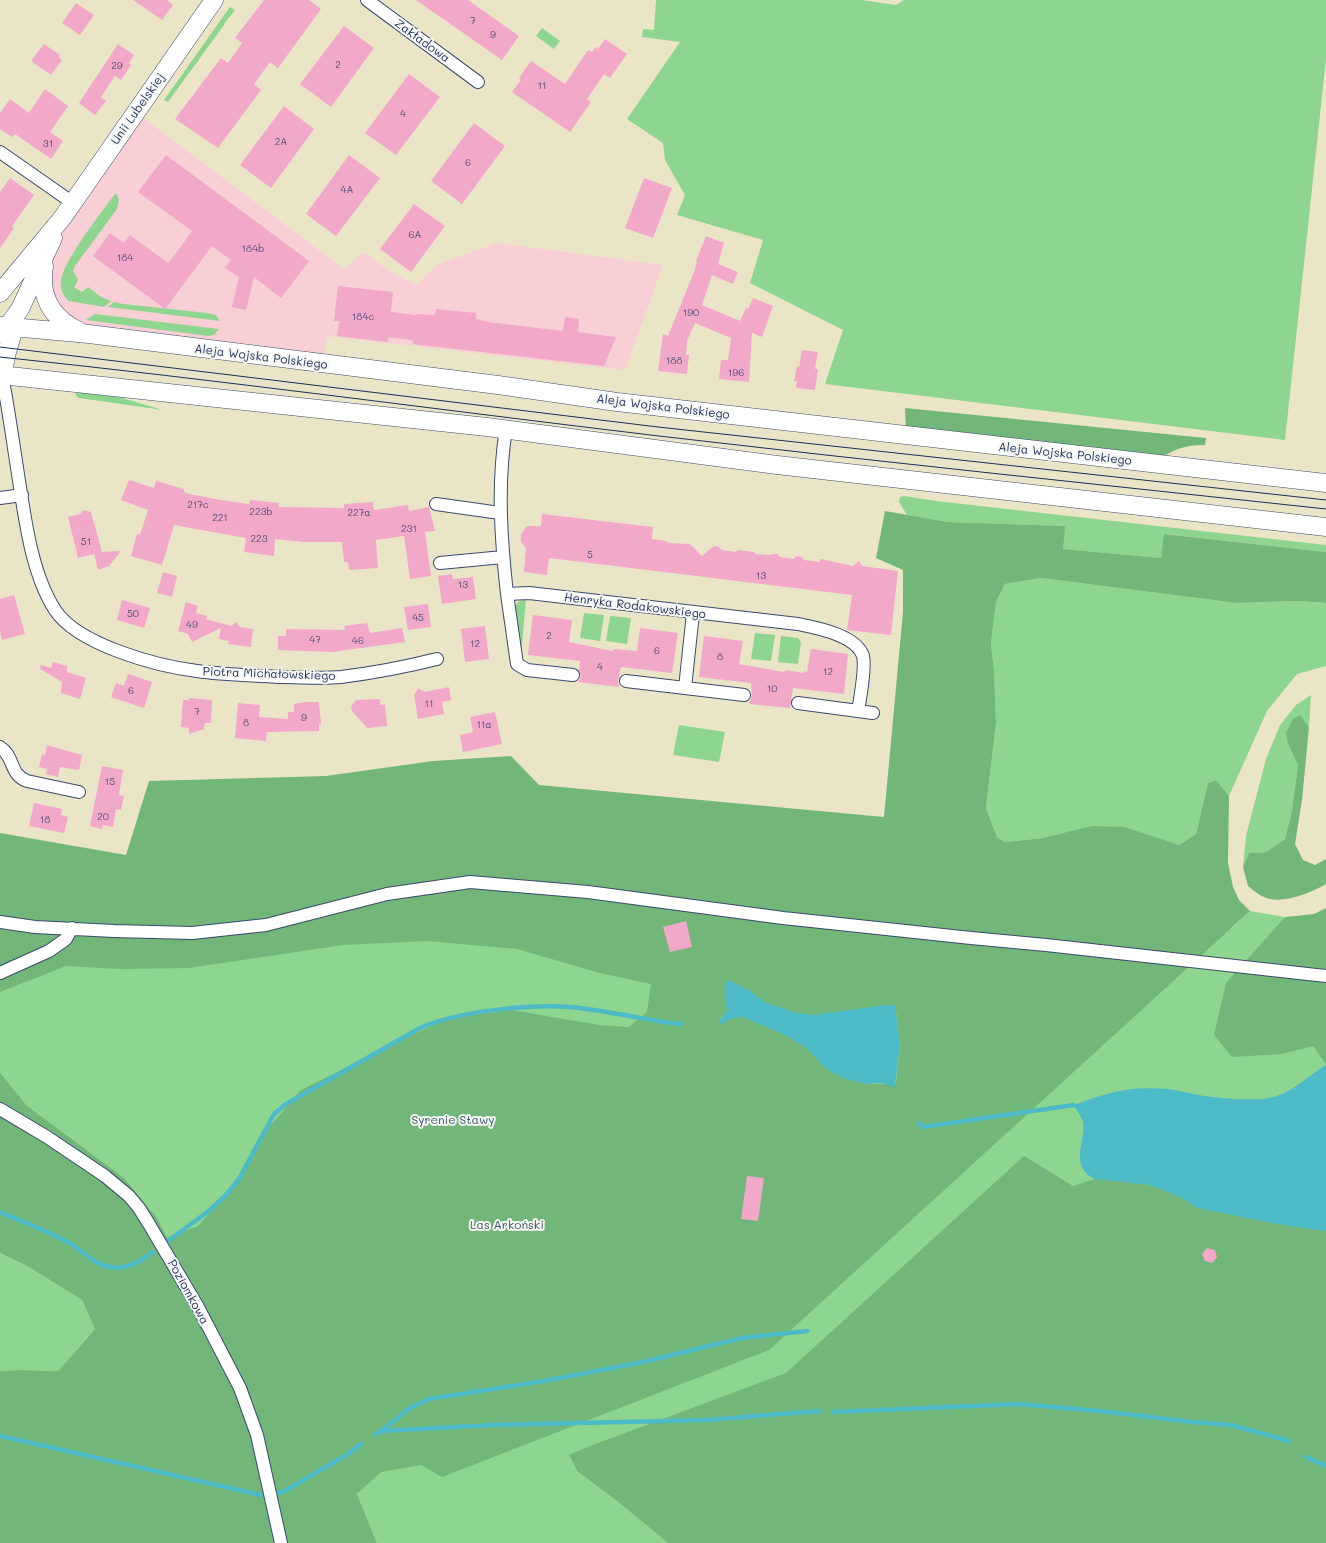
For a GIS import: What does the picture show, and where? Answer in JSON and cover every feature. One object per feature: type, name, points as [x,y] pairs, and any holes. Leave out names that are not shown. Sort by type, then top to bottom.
[{"type":"main road","name":"Unii Lubelskiej","points":[[6,329],[25,300],[63,218],[214,0]]},
{"type":"main road","name":"Unii Lubelskiej","points":[[0,309],[3,291],[29,256],[63,218]]},
{"type":"main road","name":"Unii Lubelskiej","points":[[46,252],[42,279],[47,303],[54,314],[63,322],[75,330],[89,334]]},
{"type":"main road","name":"Aleja Wojska Polskiego","points":[[6,329],[89,334],[498,385],[617,402],[1326,483]]},
{"type":"main road","points":[[6,329],[7,352],[1,372],[506,429],[777,466],[1326,527]]},
{"type":"street","name":"Zakładowa","points":[[367,0],[478,82]]},
{"type":"street","points":[[0,152],[73,203]]},
{"type":"street","name":"Piotra Michałowskiego","points":[[1,372],[22,495],[34,555],[43,586],[60,617],[76,630],[107,646],[160,663],[190,670],[228,674],[306,678],[339,677],[374,673],[437,659]]},
{"type":"street","points":[[506,429],[501,476],[500,513],[507,594],[517,664],[527,670],[573,675]]},
{"type":"street","points":[[0,498],[22,495]]},
{"type":"street","points":[[436,504],[500,513]]},
{"type":"street","points":[[440,563],[503,558]]},
{"type":"street","name":"Henryka Rodakowskiego","points":[[507,594],[529,593],[813,627],[850,641],[856,646],[863,657],[858,711]]},
{"type":"street","points":[[685,688],[693,613]]},
{"type":"street","points":[[626,681],[744,695]]},
{"type":"street","points":[[798,703],[873,713]]},
{"type":"street","points":[[0,747],[8,754],[15,773],[27,782],[79,792]]},
{"type":"street","points":[[0,922],[35,927],[192,933],[266,925],[388,894],[470,882],[596,893],[783,918],[1326,976]]},
{"type":"street","points":[[0,972],[49,951],[66,939],[72,928]]},
{"type":"street","name":"Poziomkowa","points":[[0,1109],[47,1137],[105,1176],[129,1196],[150,1224],[198,1308],[240,1388],[258,1435],[281,1543]]},
{"type":"shaded area","points":[[138,114],[345,270],[363,252],[394,274],[417,285],[437,265],[497,243],[663,265],[625,370],[327,336],[323,358],[83,329],[49,301],[49,255],[64,226]]},
{"type":"green space","points":[[656,0],[862,0],[896,5],[904,0],[1326,0],[1326,59],[1285,440],[825,384],[843,330],[750,283],[763,240],[677,215],[685,195],[665,160],[663,143],[627,119],[680,42],[642,37],[643,29],[654,30]]},
{"type":"green space","points":[[230,7],[235,10],[168,102],[164,100]]},
{"type":"green space","points":[[542,28],[560,41],[554,49],[536,36]]},
{"type":"green space","points":[[117,194],[119,201],[117,209],[73,271],[78,280],[74,287],[82,292],[88,287],[101,297],[111,301],[104,307],[69,301],[62,290],[63,272],[83,237],[114,195]]},
{"type":"green space","points":[[114,302],[207,313],[216,315],[220,321],[108,307]]},
{"type":"green space","points":[[95,314],[219,329],[214,335],[208,336],[86,320]]},
{"type":"green space","points":[[76,392],[119,397],[163,410],[79,398],[76,396]]},
{"type":"green space","points":[[905,408],[1206,438],[1205,445],[1182,448],[1162,457],[906,429]]},
{"type":"green space","points":[[900,497],[1326,545],[1326,552],[1165,534],[1161,558],[1062,549],[1064,526],[948,522],[907,515],[899,502]]},
{"type":"green space","name":"Las Arkoński","points":[[885,511],[948,522],[1065,526],[1063,549],[1161,558],[1164,534],[1326,552],[1326,603],[1298,601],[1236,603],[1041,578],[1005,584],[996,602],[991,644],[996,723],[986,808],[997,837],[1005,842],[1043,838],[1092,826],[1124,827],[1179,845],[1196,834],[1208,783],[1216,780],[1229,796],[1228,863],[1233,887],[1239,900],[1250,911],[769,1350],[442,1477],[421,1465],[381,1472],[357,1494],[377,1543],[0,1543],[0,1371],[58,1371],[95,1329],[82,1300],[27,1266],[0,1253],[0,1073],[27,1106],[124,1178],[157,1218],[167,1238],[198,1226],[242,1177],[259,1139],[301,1090],[441,1021],[511,1010],[599,1025],[629,1027],[647,1012],[651,984],[600,973],[517,949],[427,941],[343,945],[189,968],[121,969],[66,966],[0,992],[0,833],[126,855],[149,781],[326,776],[433,761],[511,756],[539,785],[884,817],[903,612],[903,570],[876,558]],"holes":[[[729,980],[750,991],[766,1003],[797,1013],[813,1015],[886,1005],[896,1011],[900,1044],[896,1084],[865,1084],[828,1070],[805,1047],[787,1036],[743,1017],[719,1020],[728,1010],[726,984]]]},
{"type":"green space","points":[[1041,578],[1236,603],[1298,601],[1326,603],[1326,666],[1297,674],[1267,711],[1229,796],[1216,780],[1208,783],[1196,834],[1179,845],[1158,839],[1043,838],[1005,842],[997,837],[986,808],[996,723],[991,644],[996,602],[1005,584]]},
{"type":"green space","points":[[526,599],[521,657],[514,608],[518,602]]},
{"type":"green space","points":[[584,613],[604,615],[600,641],[580,638]]},
{"type":"green space","points":[[610,616],[631,618],[627,644],[606,641]]},
{"type":"green space","points":[[755,633],[775,635],[771,661],[751,659]]},
{"type":"green space","points":[[781,636],[798,638],[801,642],[798,664],[778,662]]},
{"type":"green space","points":[[1311,695],[1309,727],[1300,716],[1288,744],[1298,765],[1292,810],[1285,839],[1266,852],[1249,853],[1243,867],[1246,836],[1266,759],[1280,725],[1296,705]]},
{"type":"green space","points":[[1300,715],[1309,727],[1302,800],[1295,844],[1303,860],[1315,865],[1326,859],[1326,884],[1296,897],[1279,900],[1271,899],[1260,895],[1248,886],[1243,867],[1249,853],[1266,852],[1285,839],[1292,810],[1298,765],[1288,744],[1286,733],[1293,719]]},
{"type":"green space","points":[[679,725],[725,732],[719,762],[673,755]]},
{"type":"green space","name":"Syrenie Stawy","points":[[540,789],[1231,929],[1250,911],[1285,917],[1272,932],[1326,937],[1326,1476],[570,1457],[577,1471],[668,1543],[377,1543],[357,1494],[376,1476],[0,1125],[0,837],[128,858]]},
{"type":"green space","points":[[1326,908],[1326,1064],[1313,1046],[1282,1054],[1232,1057],[1214,1035],[1226,983],[1285,917],[1314,914]]},
{"type":"green space","points":[[1024,1156],[1073,1186],[1095,1179],[1150,1185],[1180,1197],[1197,1208],[1277,1224],[1326,1231],[1326,1543],[668,1543],[577,1471],[569,1455],[786,1373]]},
{"type":"green space","points":[[0,1253],[27,1266],[82,1300],[95,1329],[58,1371],[0,1371]]},
{"type":"water","points":[[729,980],[750,991],[766,1003],[797,1013],[813,1015],[886,1005],[895,1006],[900,1044],[895,1086],[881,1083],[865,1084],[843,1078],[828,1070],[805,1047],[787,1036],[743,1017],[730,1019],[719,1025],[719,1021],[728,1010],[726,1006],[726,983]]},
{"type":"water","points":[[1326,1065],[1326,1231],[1277,1224],[1197,1208],[1180,1197],[1150,1185],[1095,1179],[1087,1174],[1082,1167],[1080,1153],[1083,1122],[1074,1105],[1109,1093],[1141,1088],[1167,1089],[1225,1098],[1274,1097],[1288,1091]]},
{"type":"building","points":[[133,0],[167,0],[173,5],[162,20]]},
{"type":"building","points":[[264,0],[309,0],[321,9],[278,68],[270,62],[254,84],[261,90],[218,148],[175,119],[221,58],[228,63],[242,43],[235,38]]},
{"type":"building","points":[[416,0],[468,0],[519,36],[502,60]]},
{"type":"building","points":[[76,3],[94,15],[80,35],[62,23]]},
{"type":"building","points":[[344,26],[374,48],[331,107],[300,84]]},
{"type":"building","points":[[605,39],[627,54],[610,78],[604,74],[587,99],[591,102],[570,132],[512,92],[531,61],[565,84],[588,50],[592,52],[596,47],[598,49]]},
{"type":"building","points":[[44,44],[60,55],[59,58],[62,60],[51,75],[31,61]]},
{"type":"building","points":[[118,44],[134,55],[129,63],[131,65],[121,80],[115,76],[101,97],[106,101],[95,115],[79,103]]},
{"type":"building","points":[[409,74],[440,97],[396,155],[365,133]]},
{"type":"building","points":[[45,89],[68,106],[50,132],[63,141],[51,159],[15,134],[12,137],[0,129],[0,113],[10,99],[29,113]]},
{"type":"building","points":[[284,106],[314,129],[271,188],[240,165]]},
{"type":"building","points":[[474,123],[505,146],[462,204],[431,181]]},
{"type":"building","points":[[166,155],[309,261],[281,298],[254,277],[246,310],[232,307],[239,277],[225,268],[231,260],[212,246],[165,309],[93,256],[110,233],[124,243],[130,235],[168,263],[177,252],[192,231],[138,192]]},
{"type":"building","points":[[349,155],[380,178],[336,236],[306,214]]},
{"type":"building","points":[[10,178],[34,195],[12,226],[14,228],[0,248],[0,192]]},
{"type":"building","points":[[644,178],[672,188],[653,238],[625,228]]},
{"type":"building","points":[[414,204],[445,226],[411,272],[380,249]]},
{"type":"building","points":[[706,236],[724,243],[718,264],[738,272],[733,284],[712,275],[702,305],[740,321],[753,298],[773,306],[762,337],[752,333],[749,382],[719,379],[721,360],[728,360],[731,338],[695,323],[687,341],[686,355],[689,355],[687,374],[658,371],[663,334],[668,336],[694,272],[696,261]]},
{"type":"building","points":[[338,286],[393,292],[391,312],[435,315],[436,309],[476,313],[476,319],[488,322],[563,331],[565,317],[579,319],[578,332],[616,337],[604,366],[413,344],[413,340],[388,337],[388,342],[337,336],[339,321],[334,321]]},
{"type":"building","points":[[802,350],[818,352],[815,369],[818,369],[815,390],[796,388],[797,381],[794,381]]},
{"type":"building","points":[[129,480],[154,488],[156,481],[184,489],[184,492],[189,494],[221,500],[249,504],[250,500],[279,503],[278,507],[344,508],[344,504],[373,502],[374,510],[408,505],[409,511],[429,507],[435,531],[425,532],[431,576],[410,579],[404,536],[376,540],[378,568],[349,570],[348,562],[344,562],[342,542],[303,542],[275,539],[274,556],[244,552],[246,538],[174,525],[162,565],[131,556],[137,534],[140,535],[148,510],[121,500]]},
{"type":"building","points":[[84,510],[91,512],[102,552],[121,551],[109,566],[98,570],[94,554],[78,558],[68,517],[80,514]]},
{"type":"building","points":[[542,514],[653,527],[652,539],[668,543],[690,544],[702,556],[714,546],[722,550],[736,552],[738,550],[769,555],[778,554],[780,557],[794,559],[796,556],[802,557],[804,560],[819,562],[821,559],[853,566],[859,561],[862,566],[898,571],[891,635],[847,630],[852,595],[549,558],[547,575],[524,572],[526,548],[521,542],[521,534],[527,526],[541,526]]},
{"type":"building","points":[[163,572],[177,576],[172,597],[157,593]]},
{"type":"building","points":[[452,574],[453,579],[473,577],[476,599],[442,604],[438,576]]},
{"type":"building","points":[[14,595],[25,634],[2,640],[0,631],[0,599]]},
{"type":"building","points":[[122,600],[150,608],[144,628],[117,620]]},
{"type":"building","points":[[186,602],[198,606],[196,613],[207,616],[206,619],[231,626],[236,622],[240,627],[253,629],[251,647],[228,644],[229,641],[219,639],[221,628],[192,642],[188,634],[178,631]]},
{"type":"building","points":[[428,604],[431,627],[408,630],[404,607]]},
{"type":"building","points":[[533,615],[572,620],[569,642],[612,651],[615,649],[637,651],[640,628],[678,633],[672,673],[621,667],[618,680],[619,687],[578,682],[581,676],[579,670],[580,661],[528,655]]},
{"type":"building","points":[[367,623],[370,633],[402,628],[405,642],[332,652],[278,650],[278,636],[286,636],[286,629],[345,630],[344,626]]},
{"type":"building","points":[[485,626],[489,659],[465,662],[461,629]]},
{"type":"building","points":[[704,636],[743,641],[739,664],[784,672],[786,670],[807,672],[811,649],[848,654],[844,694],[793,688],[790,708],[749,704],[752,695],[751,683],[699,677]]},
{"type":"building","points":[[53,662],[67,666],[67,672],[86,678],[80,699],[61,693],[62,682],[40,669],[41,665],[51,668]]},
{"type":"building","points":[[128,674],[152,682],[144,708],[111,697],[116,683],[124,686]]},
{"type":"building","points":[[449,687],[451,700],[442,702],[444,714],[418,719],[414,695],[418,688],[425,692]]},
{"type":"building","points":[[189,698],[212,700],[211,723],[205,723],[204,729],[189,734],[189,728],[181,727],[183,700],[189,700]]},
{"type":"building","points":[[380,699],[380,705],[385,704],[387,726],[367,728],[352,711],[351,706],[356,700]]},
{"type":"building","points":[[319,702],[321,724],[319,724],[319,731],[267,732],[266,741],[235,738],[238,703],[260,705],[259,717],[288,719],[288,712],[294,712],[294,704]]},
{"type":"building","points":[[495,712],[502,744],[463,752],[460,735],[473,732],[470,717]]},
{"type":"building","points":[[47,745],[82,755],[79,770],[60,767],[58,777],[46,774],[47,769],[39,767],[42,754],[45,755]]},
{"type":"building","points":[[102,766],[123,770],[119,795],[124,796],[121,810],[116,809],[113,827],[103,825],[102,829],[90,826]]},
{"type":"building","points":[[34,803],[62,809],[61,815],[68,817],[64,833],[29,826]]},
{"type":"building","points":[[686,921],[692,947],[670,952],[663,927]]},
{"type":"building","points":[[747,1176],[764,1178],[758,1221],[741,1219]]},
{"type":"building","points":[[1207,1248],[1215,1250],[1217,1257],[1212,1263],[1205,1261],[1202,1254]]},
{"type":"waterway","points":[[168,1241],[210,1210],[227,1194],[239,1179],[274,1114],[286,1104],[420,1028],[457,1016],[479,1012],[548,1006],[587,1009],[682,1024]]},
{"type":"waterway","points":[[919,1123],[922,1127],[1074,1105]]},
{"type":"waterway","points":[[0,1212],[63,1239],[104,1266],[119,1268],[140,1261],[153,1252]]},
{"type":"waterway","points":[[381,1431],[410,1408],[429,1399],[544,1381],[643,1362],[742,1338],[807,1331]]},
{"type":"waterway","points":[[833,1412],[1018,1404],[1231,1425],[1289,1441]]},
{"type":"waterway","points":[[376,1434],[381,1431],[494,1425],[706,1420],[819,1411]]},
{"type":"waterway","points":[[0,1436],[261,1495]]},
{"type":"waterway","points":[[278,1493],[285,1491],[348,1454],[361,1444]]},
{"type":"waterway","points":[[1306,1457],[1326,1466]]},
{"type":"tram line","points":[[0,347],[658,427],[1326,500]]},
{"type":"tram line","points":[[0,357],[165,375],[742,446],[1326,509]]}]
